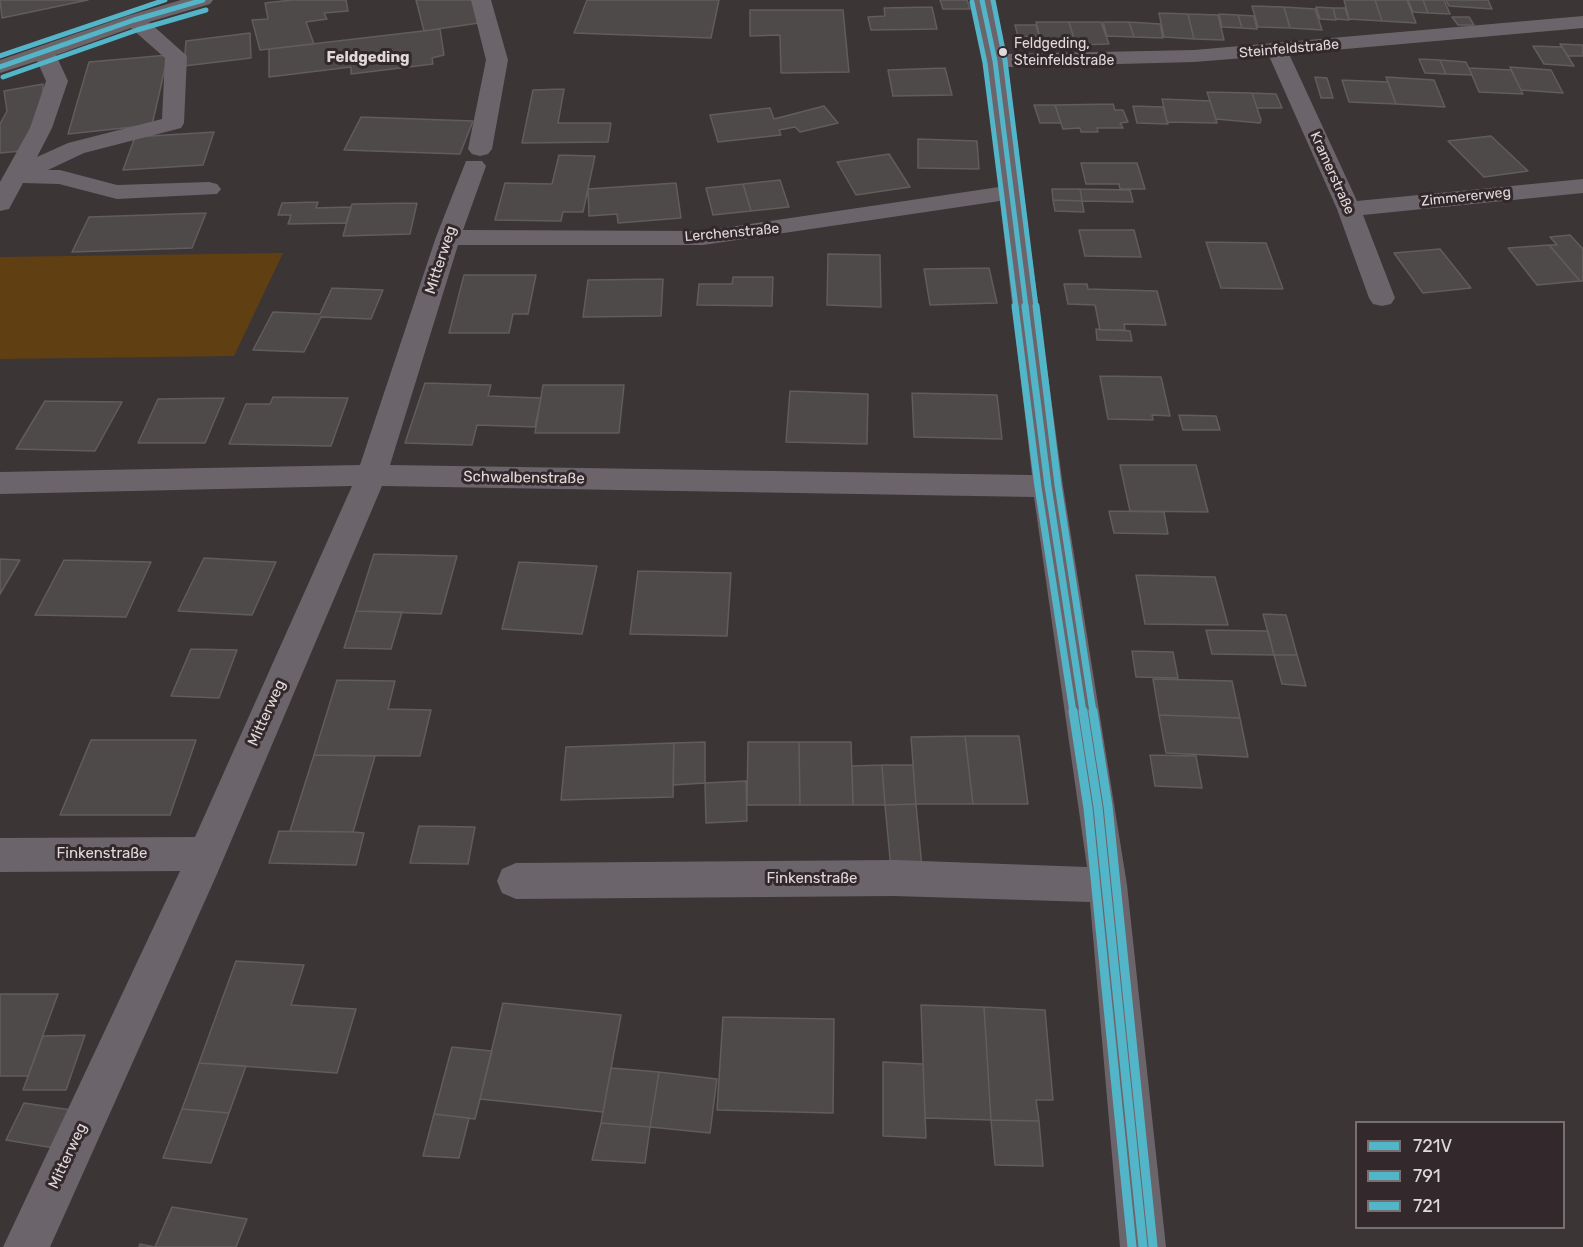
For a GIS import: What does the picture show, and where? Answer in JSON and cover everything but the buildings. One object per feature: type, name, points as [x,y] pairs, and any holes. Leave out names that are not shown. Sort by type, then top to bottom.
[{"type":"street","points":[[0,67],[134,20],[203,0]]},
{"type":"street","name":"Mitterweg","points":[[26,1247],[198,874],[204,854],[372,475],[448,237],[477,158],[497,60],[481,0]]},
{"type":"street","points":[[982,0],[995,61],[1048,486],[1108,885],[1143,1247]]},
{"type":"street","name":"Steinfeldstraße","points":[[995,61],[1194,56],[1278,50],[1554,16],[1583,22]]},
{"type":"street","points":[[15,176],[76,148],[158,129],[173,123],[176,56],[134,20]]},
{"type":"street","name":"Kramerstraße","points":[[1278,50],[1349,208],[1382,298]]},
{"type":"street","points":[[0,204],[41,128],[57,81],[44,52]]},
{"type":"street","points":[[15,176],[60,177],[117,192],[209,189]]},
{"type":"street","name":"Zimmererweg","points":[[1349,208],[1583,186]]},
{"type":"street","name":"Lerchenstraße","points":[[448,237],[704,238],[1012,192]]},
{"type":"street","name":"Schwalbenstraße","points":[[0,483],[372,475],[1048,486]]},
{"type":"street","name":"Finkenstraße","points":[[0,855],[204,854]]},
{"type":"street","name":"Finkenstraße","points":[[516,881],[894,878],[1108,885]]},
{"type":"shaded area","points":[[283,253],[234,356],[0,359],[0,257]]},
{"type":"transit line","name":"721","points":[[0,56],[165,0]]},
{"type":"transit line","name":"721V","points":[[0,67],[134,20],[203,0]]},
{"type":"transit line","name":"721V","points":[[982,0],[995,61],[1048,486],[1098,807],[1143,1247]]},
{"type":"transit line","name":"721","points":[[993,0],[1005,60],[1058,485],[1108,806],[1153,1246]]},
{"type":"transit line","name":"791","points":[[972,2],[985,63],[1038,487],[1088,808],[1132,1247]]},
{"type":"transit line","name":"791","points":[[3,77],[137,30],[206,10]]},
{"type":"place","name":"Feldgeding, Steinfeldstraße","points":[[1003,52]]},
{"type":"district","name":"Feldgeding","points":[[368,58]]}]
